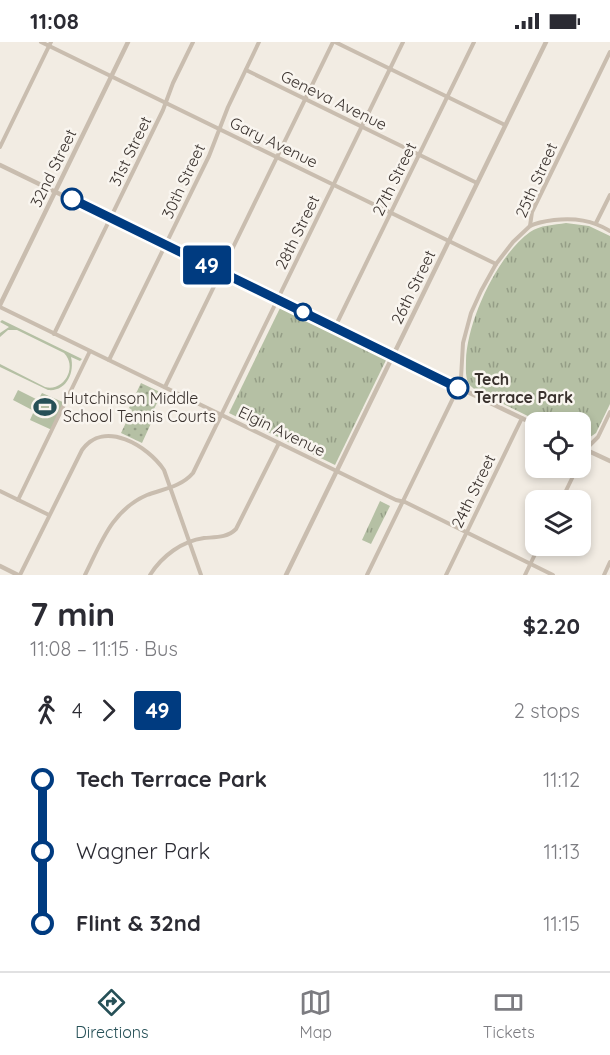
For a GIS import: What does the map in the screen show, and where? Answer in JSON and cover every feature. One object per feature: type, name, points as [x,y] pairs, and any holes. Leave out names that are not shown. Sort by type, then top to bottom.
[{"type":"street","name":"Gary Avenue","points":[[41,42],[50,44],[496,264]]},
{"type":"street","name":"32nd Street","points":[[0,306],[128,42]]},
{"type":"street","name":"31st Street","points":[[54,334],[166,103],[193,42]]},
{"type":"street","name":"30th Street","points":[[109,360],[209,156],[228,107],[259,42]]},
{"type":"street","points":[[165,387],[334,42],[505,125]]},
{"type":"street","name":"28th Street","points":[[85,575],[107,531],[118,515],[133,502],[171,487],[187,479],[193,473],[403,42]]},
{"type":"street","name":"27th Street","points":[[335,327],[474,42]]},
{"type":"street","name":"26th Street","points":[[286,575],[546,42]]},
{"type":"street","points":[[0,147],[50,44]]},
{"type":"street","name":"25th Street","points":[[367,575],[458,388],[466,326],[478,296],[496,264],[513,242],[530,226],[532,212],[610,52]]},
{"type":"street","name":"Geneva Avenue","points":[[246,70],[477,183]]},
{"type":"street","points":[[0,165],[525,420]]},
{"type":"street","points":[[596,223],[610,195]]},
{"type":"street","points":[[530,226],[541,222],[581,219],[596,223],[610,231]]},
{"type":"street","name":"Elgin Avenue","points":[[0,306],[553,575]]},
{"type":"street","points":[[18,500],[90,351]]},
{"type":"street","points":[[591,442],[598,437],[610,412]]},
{"type":"street","name":"24th Street","points":[[446,575],[522,418]]},
{"type":"street","points":[[0,566],[19,575],[76,459],[88,442],[102,436],[116,436],[146,450],[164,470],[201,575]]},
{"type":"street","points":[[150,575],[165,557],[178,547],[190,541],[226,536],[236,529],[279,443]]},
{"type":"street","points":[[591,452],[610,461]]},
{"type":"street","points":[[0,491],[49,515]]},
{"type":"street","points":[[525,575],[534,556]]},
{"type":"street","points":[[604,575],[610,562]]},
{"type":"green space","name":"Tech Terrace Park","points":[[566,223],[589,226],[610,236],[610,404],[596,433],[591,436],[591,412],[525,412],[525,414],[476,390],[467,379],[468,345],[486,290],[506,257],[518,243],[530,232]]},
{"type":"green space","points":[[281,306],[387,358],[335,465],[229,413]]},
{"type":"green space","points":[[2,320],[82,359],[80,361],[71,357],[72,369],[64,385],[48,390],[0,367],[0,364],[45,387],[52,388],[58,386],[67,377],[70,365],[64,353],[17,330],[8,330],[0,337],[0,333],[9,327],[0,322]]},
{"type":"green space","points":[[141,383],[162,393],[150,417],[153,419],[142,443],[121,433],[132,410],[129,408]]},
{"type":"green space","name":"Hutchinson Middle School Tennis Courts","points":[[18,390],[38,400],[42,393],[65,403],[52,430],[30,420],[34,411],[13,400]]},
{"type":"green space","points":[[380,501],[390,506],[371,544],[362,540]]},
{"type":"bus line","name":"49","points":[[72,199],[458,388]]},
{"type":"place","name":"Tech Terrace Park","points":[[458,388]]},
{"type":"place","name":"Hutchinson Middle School Tennis Courts","points":[[45,407]]}]
